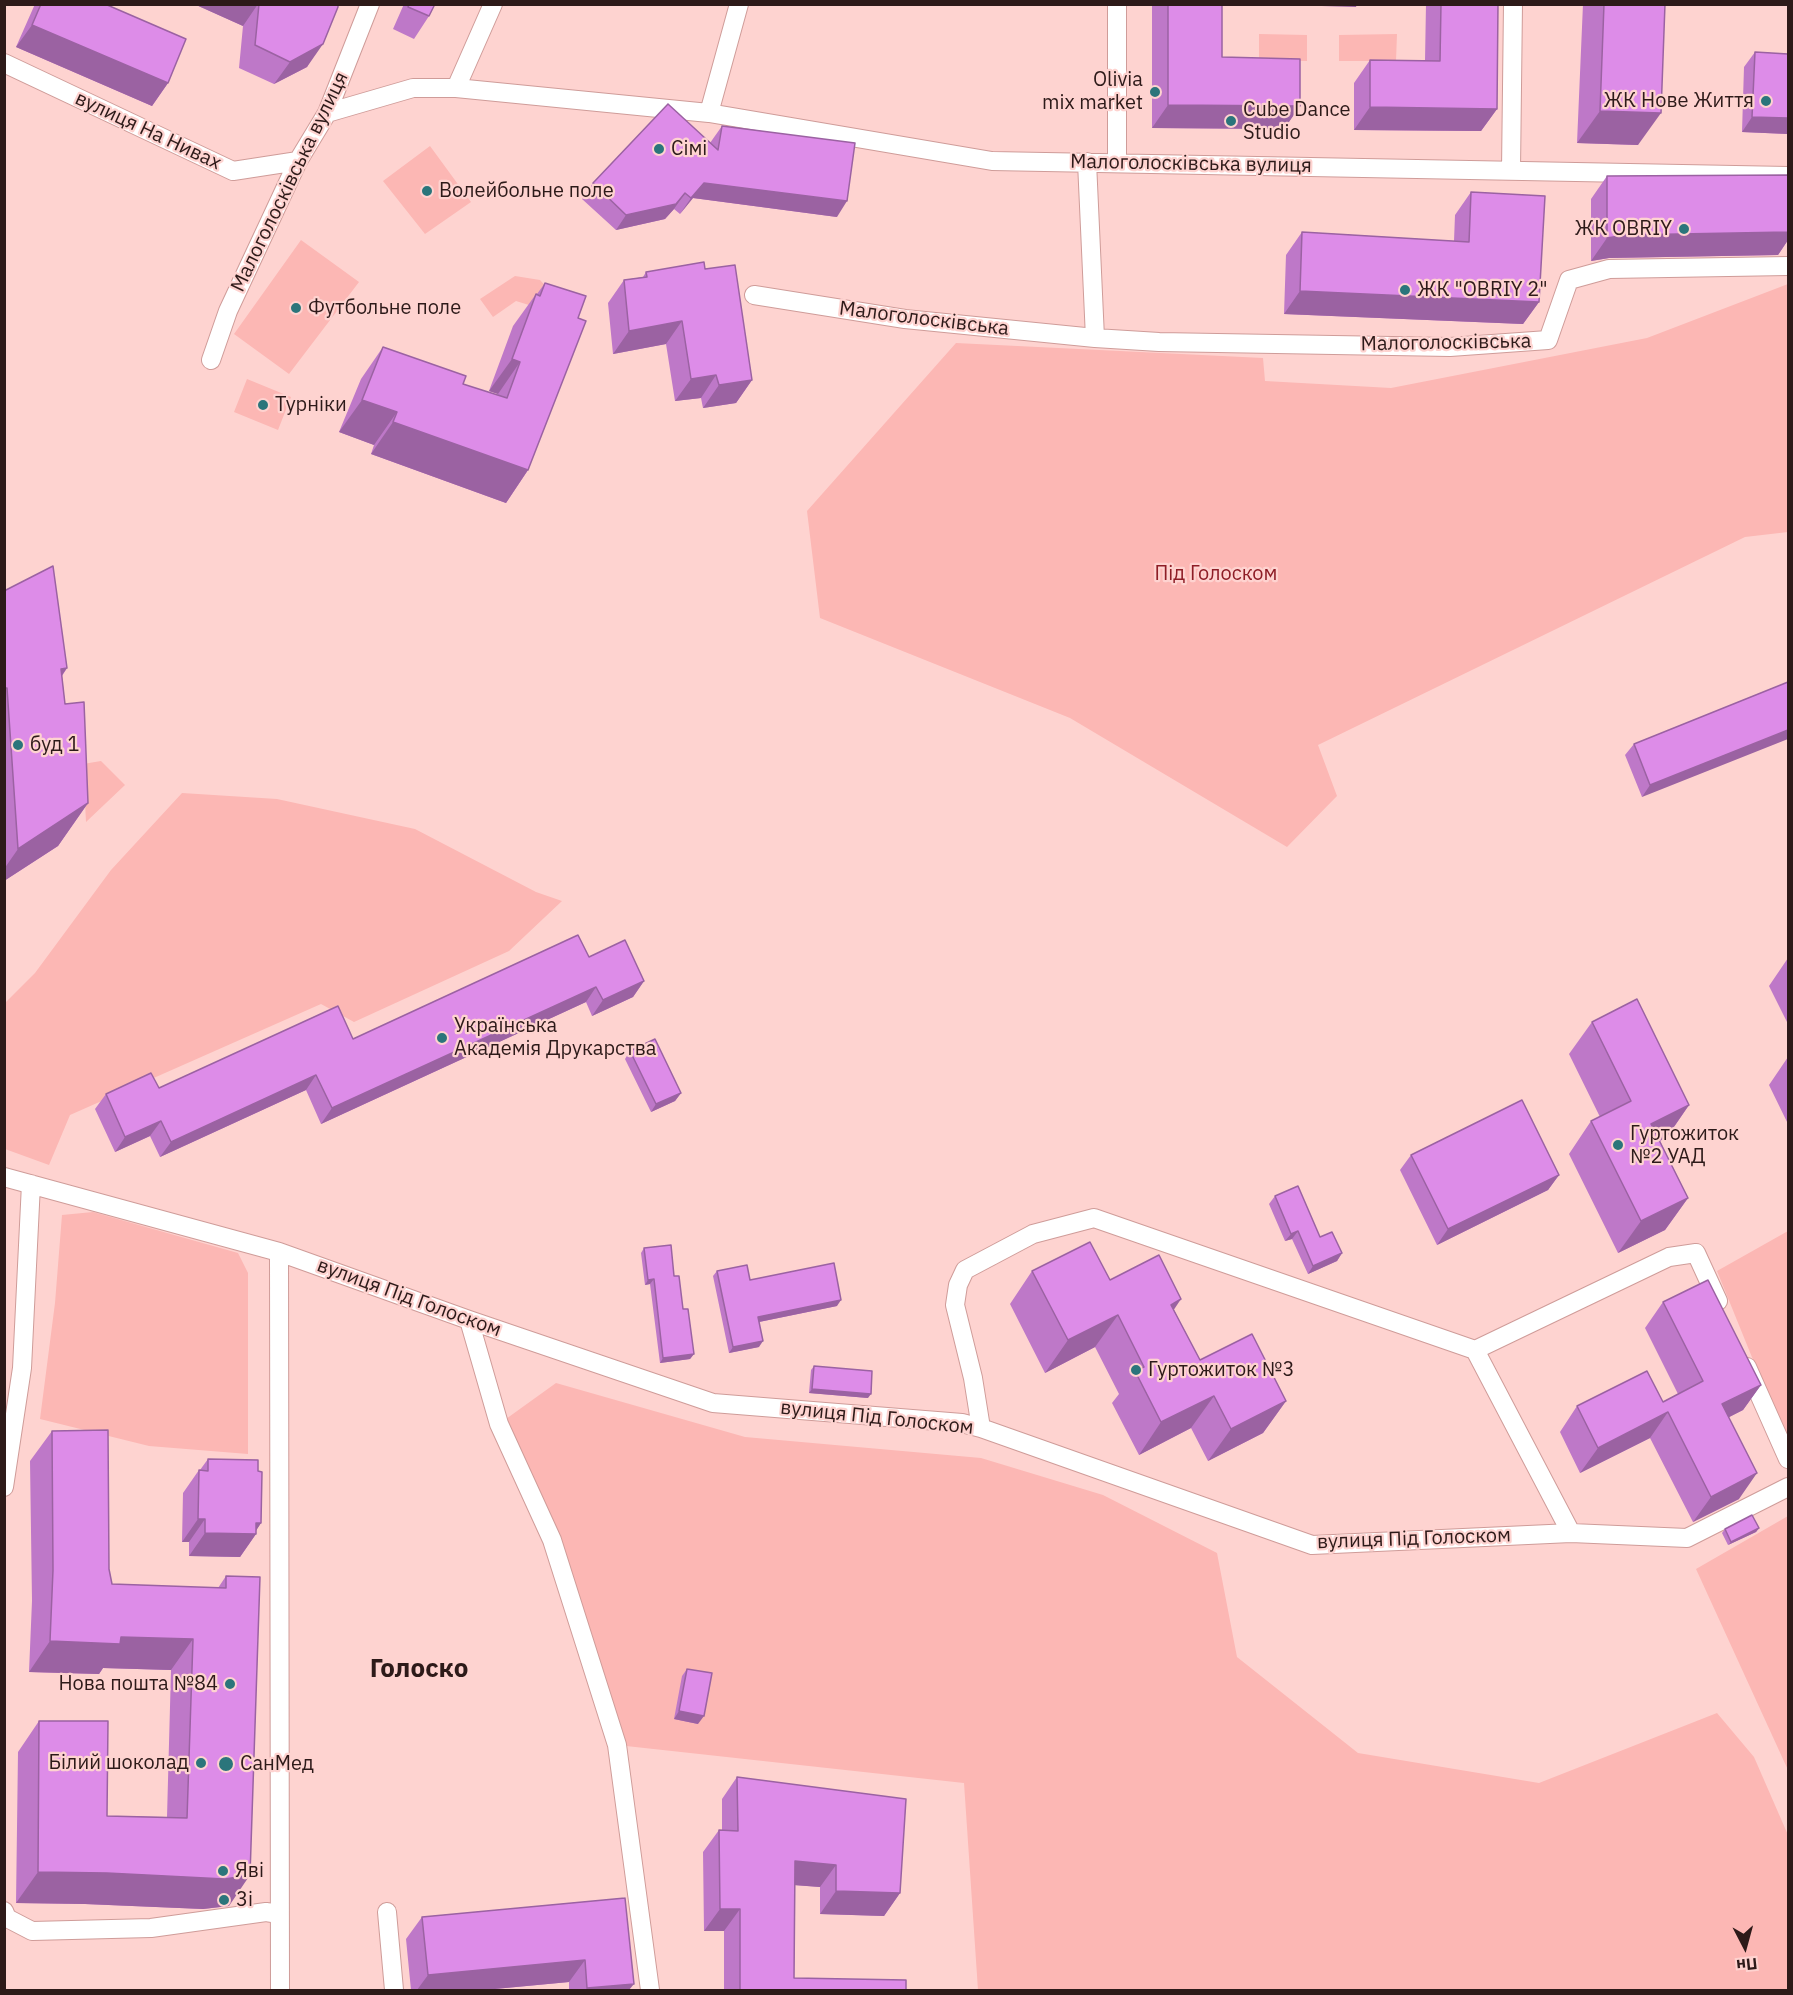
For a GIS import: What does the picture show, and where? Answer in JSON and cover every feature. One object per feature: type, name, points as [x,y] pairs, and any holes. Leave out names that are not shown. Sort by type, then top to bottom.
[{"type":"street","name":"Малоголосківська вулиця","points":[[212,360],[228,311],[298,161],[327,112],[370,4]]},
{"type":"street","points":[[456,88],[493,4]]},
{"type":"street","points":[[709,113],[739,4]]},
{"type":"street","points":[[1117,4],[1117,162]]},
{"type":"street","points":[[1511,170],[1513,4]]},
{"type":"street","name":"вулиця На Нивах","points":[[4,63],[233,171],[298,161]]},
{"type":"street","name":"Малоголосківська вулиця","points":[[327,112],[413,88],[456,88],[709,113],[992,160],[1788,176]]},
{"type":"street","points":[[1087,162],[1095,339]]},
{"type":"street","name":"Малоголосківська","points":[[754,295],[905,319],[1095,339],[1450,347],[1548,340],[1569,280],[1609,269],[1788,266]]},
{"type":"street","name":"вулиця Під Голоском","points":[[4,1177],[279,1252],[713,1403],[962,1423],[1312,1545],[1571,1533],[1687,1538],[1788,1487]]},
{"type":"street","points":[[4,1487],[22,1368],[31,1184]]},
{"type":"street","points":[[981,1428],[973,1378],[956,1305],[958,1285],[965,1270],[1033,1234],[1094,1218],[1475,1350],[1571,1533]]},
{"type":"street","points":[[279,1252],[280,1990]]},
{"type":"street","points":[[1475,1350],[1669,1257],[1696,1253],[1725,1318]]},
{"type":"street","points":[[469,1320],[499,1424],[552,1540],[617,1745],[650,1990]]},
{"type":"street","points":[[1740,1351],[1788,1459]]},
{"type":"street","points":[[4,1911],[7,1917],[32,1931],[152,1928],[266,1912],[279,1914]]},
{"type":"street","points":[[387,1912],[394,1990]]},
{"type":"green space","points":[[1259,34],[1307,35],[1307,61],[1259,60]]},
{"type":"green space","points":[[1397,34],[1396,61],[1339,61],[1339,35]]},
{"type":"green space","name":"Волейбольне поле","points":[[430,146],[471,202],[425,234],[383,181]]},
{"type":"green space","name":"Футбольне поле","points":[[301,240],[359,282],[289,374],[234,334]]},
{"type":"green space","points":[[515,276],[540,280],[557,298],[545,310],[516,301],[493,317],[480,299]]},
{"type":"green space","name":"Під Голоском","points":[[1788,284],[1788,532],[1745,537],[1318,745],[1337,796],[1287,847],[1070,718],[820,618],[807,511],[956,343],[1263,358],[1265,381],[1391,388],[1647,338]]},
{"type":"green space","name":"Турніки","points":[[247,379],[291,397],[278,430],[234,412]]},
{"type":"green space","points":[[101,761],[125,785],[86,822],[83,764]]},
{"type":"green space","points":[[182,793],[277,799],[415,829],[536,892],[562,901],[509,951],[354,1022],[321,1004],[70,1115],[49,1165],[5,1149],[5,1003],[35,973],[111,870]]},
{"type":"green space","points":[[93,1212],[238,1253],[248,1273],[248,1454],[149,1446],[40,1419],[55,1303],[62,1215]]},
{"type":"green space","points":[[1788,1231],[1788,1446],[1717,1271]]},
{"type":"green space","points":[[556,1383],[745,1437],[981,1458],[1103,1495],[1217,1553],[1237,1657],[1358,1753],[1539,1783],[1717,1713],[1754,1757],[1788,1835],[1788,1990],[978,1990],[964,1783],[617,1745],[558,1546],[499,1424]]},
{"type":"green space","points":[[1788,1516],[1788,1770],[1696,1569]]},
{"type":"building","points":[[41,4],[105,4],[186,39],[168,83],[32,25]]},
{"type":"building","points":[[259,4],[338,4],[338,7],[323,44],[290,62],[255,45]]},
{"type":"building","points":[[409,4],[435,4],[429,16],[408,7]]},
{"type":"building","points":[[1168,4],[1222,4],[1222,57],[1300,59],[1300,106],[1168,105]]},
{"type":"building","points":[[1441,4],[1498,4],[1497,109],[1370,107],[1370,60],[1440,61]]},
{"type":"building","points":[[1604,4],[1665,4],[1661,113],[1600,111]]},
{"type":"building","points":[[1755,52],[1788,54],[1788,118],[1752,117]]},
{"type":"building","points":[[668,104],[718,150],[722,126],[855,143],[847,201],[704,183],[691,198],[685,193],[676,204],[626,215],[593,183]]},
{"type":"building","points":[[1788,175],[1788,232],[1625,235],[1607,238],[1607,176]]},
{"type":"building","name":"ЖК \"OBRIY 2\"","points":[[1471,192],[1545,196],[1539,302],[1300,291],[1302,232],[1469,242]]},
{"type":"building","points":[[704,262],[705,269],[735,265],[752,380],[719,385],[716,375],[691,379],[682,321],[629,331],[624,280],[647,277],[646,272]]},
{"type":"building","points":[[545,283],[586,296],[578,318],[586,321],[528,470],[393,422],[397,412],[362,400],[383,347],[466,376],[463,384],[507,398],[520,362],[512,359],[536,294],[540,296]]},
{"type":"building","points":[[53,566],[67,668],[61,669],[65,704],[84,702],[88,803],[18,849],[7,688],[4,688],[4,591]]},
{"type":"building","points":[[1788,682],[1788,730],[1650,785],[1634,744]]},
{"type":"building","name":"Українська Академія Друкарства","points":[[578,935],[589,957],[625,940],[644,981],[603,1000],[596,987],[332,1108],[316,1075],[171,1142],[161,1121],[125,1137],[106,1094],[151,1073],[159,1088],[338,1006],[353,1039]]},
{"type":"building","points":[[1637,999],[1689,1105],[1651,1124],[1688,1198],[1641,1221],[1591,1121],[1631,1101],[1592,1022]]},
{"type":"building","points":[[655,1039],[681,1093],[656,1104],[630,1051]]},
{"type":"building","points":[[1522,1100],[1559,1175],[1448,1229],[1411,1155]]},
{"type":"building","points":[[1298,1186],[1320,1237],[1332,1232],[1342,1253],[1313,1266],[1298,1231],[1291,1234],[1275,1196]]},
{"type":"building","points":[[1090,1242],[1110,1280],[1159,1255],[1181,1299],[1171,1305],[1200,1360],[1252,1334],[1286,1401],[1231,1429],[1214,1396],[1161,1422],[1135,1371],[1144,1367],[1118,1315],[1068,1340],[1032,1271]]},
{"type":"building","points":[[671,1245],[674,1276],[679,1276],[683,1309],[688,1309],[694,1354],[663,1358],[654,1279],[648,1280],[644,1248]]},
{"type":"building","points":[[834,1263],[841,1300],[758,1317],[763,1341],[733,1347],[717,1271],[747,1265],[750,1280]]},
{"type":"building","points":[[1708,1280],[1761,1385],[1722,1404],[1757,1473],[1711,1497],[1668,1412],[1598,1448],[1577,1406],[1647,1371],[1663,1402],[1703,1381],[1663,1302]]},
{"type":"building","points":[[814,1366],[872,1371],[871,1394],[812,1389]]},
{"type":"building","points":[[108,1430],[109,1569],[112,1584],[226,1588],[226,1576],[260,1577],[250,1875],[225,1879],[38,1872],[39,1721],[108,1721],[107,1816],[187,1818],[193,1639],[121,1637],[120,1644],[50,1641],[53,1570],[52,1431]]},
{"type":"building","points":[[208,1459],[258,1460],[258,1471],[262,1472],[261,1523],[256,1523],[256,1534],[205,1533],[205,1519],[198,1519],[199,1470],[208,1471]]},
{"type":"building","points":[[1752,1515],[1759,1528],[1731,1542],[1725,1529]]},
{"type":"building","points":[[687,1669],[712,1673],[704,1716],[679,1711]]},
{"type":"building","points":[[737,1777],[906,1799],[900,1893],[836,1891],[836,1865],[795,1861],[794,1978],[906,1980],[906,1990],[740,1990],[740,1909],[720,1909],[719,1830],[738,1831]]},
{"type":"building","points":[[625,1898],[634,1984],[587,1988],[585,1960],[428,1975],[422,1917]]},
{"type":"place","name":"Olivia mix market","points":[[1155,92]]},
{"type":"place","name":"ЖК Нове Життя","points":[[1766,101]]},
{"type":"place","name":"Cube Dance Studio","points":[[1231,121]]},
{"type":"place","name":"Сімі","points":[[659,149]]},
{"type":"place","name":"Волейбольне поле","points":[[427,191]]},
{"type":"place","name":"ЖК OBRIY","points":[[1684,229]]},
{"type":"place","name":"ЖК \"OBRIY 2\"","points":[[1405,290]]},
{"type":"place","name":"Футбольне поле","points":[[296,308]]},
{"type":"place","name":"Турніки","points":[[263,405]]},
{"type":"place","name":"буд 1","points":[[18,745]]},
{"type":"place","name":"Українська Академія Друкарства","points":[[442,1038]]},
{"type":"place","name":"Гуртожиток №2 УАД","points":[[1618,1145]]},
{"type":"place","name":"Гуртожиток №3","points":[[1136,1370]]},
{"type":"place","name":"Нова пошта №84","points":[[230,1684]]},
{"type":"place","name":"Білий шоколад","points":[[201,1763]]},
{"type":"place","name":"СанМед","points":[[226,1764]]},
{"type":"place","name":"Яві","points":[[223,1871]]},
{"type":"place","name":"3і","points":[[224,1900]]},
{"type":"district","name":"Голоско","points":[[419,1669]]}]
